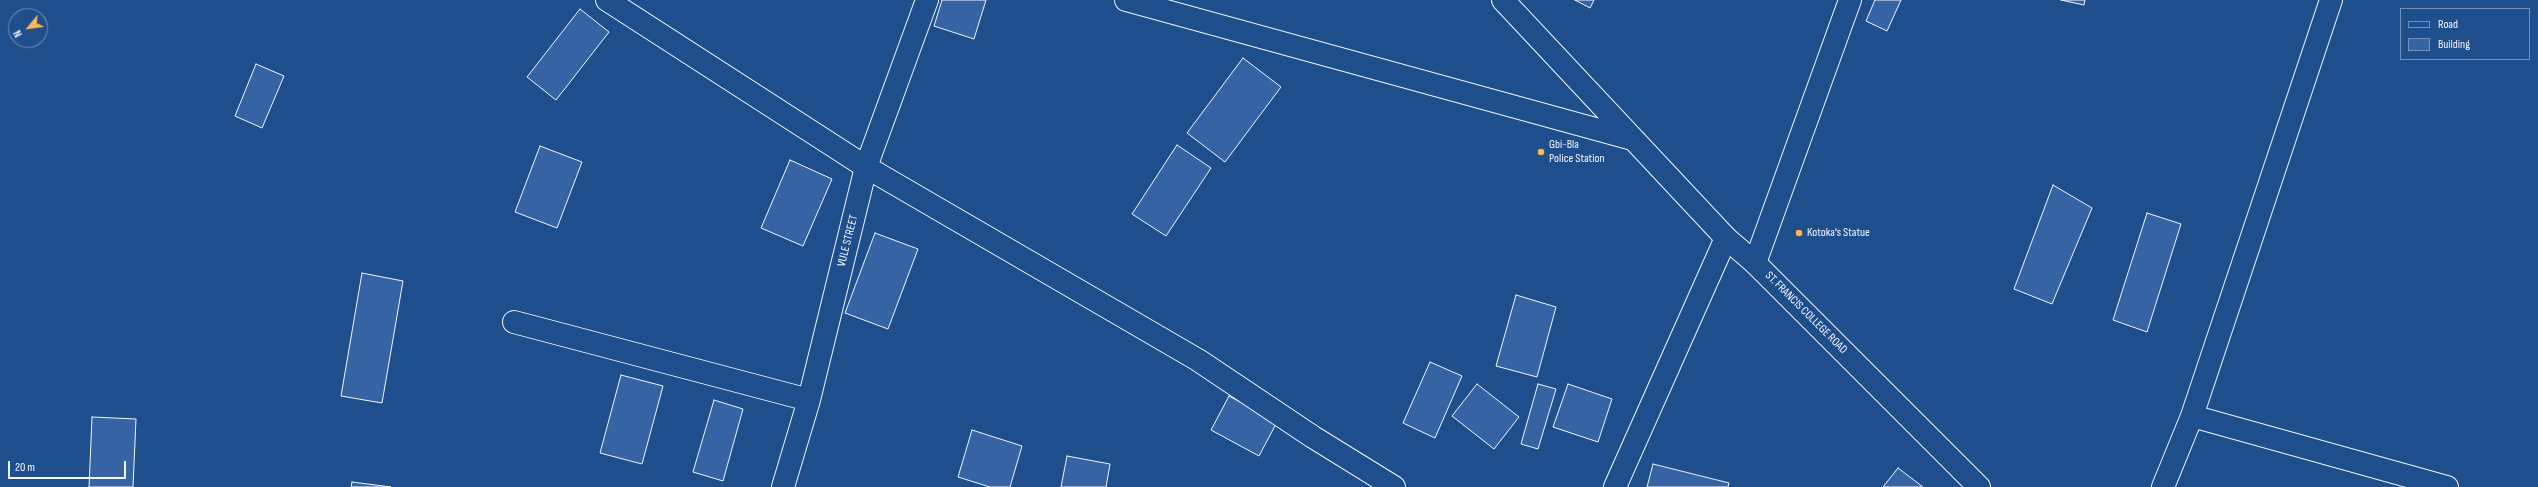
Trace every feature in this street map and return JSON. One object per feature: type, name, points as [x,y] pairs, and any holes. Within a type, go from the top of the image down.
[{"type":"street","points":[[607,0],[866,167],[1198,360],[1313,437],[1394,487]]},
{"type":"street","name":"VULE STREET","points":[[783,487],[809,400],[866,167],[927,0]]},
{"type":"street","points":[[1126,0],[1632,139]]},
{"type":"street","name":"ST. FRANCIS COLLEGE ROAD","points":[[1503,0],[1726,238],[1755,263],[1979,487]]},
{"type":"street","points":[[1755,263],[1850,0]]},
{"type":"street","points":[[2163,487],[2192,416],[2331,0]]},
{"type":"street","points":[[1615,487],[1726,238]]},
{"type":"street","points":[[514,322],[809,400]]},
{"type":"street","points":[[2192,416],[2447,487]]},
{"type":"building","points":[[942,0],[986,0],[974,39],[934,26]]},
{"type":"building","points":[[1575,0],[1594,0],[1590,8]]},
{"type":"building","points":[[1875,0],[1901,0],[1887,31],[1866,21]]},
{"type":"building","points":[[2061,0],[2085,0],[2084,5]]},
{"type":"building","points":[[580,9],[609,32],[556,100],[527,77]]},
{"type":"building","points":[[1243,58],[1281,87],[1225,162],[1187,133]]},
{"type":"building","points":[[256,64],[284,76],[262,128],[235,116]]},
{"type":"building","points":[[1177,145],[1211,168],[1166,236],[1132,214]]},
{"type":"building","points":[[540,146],[582,162],[557,228],[515,212]]},
{"type":"building","points":[[790,160],[832,179],[803,246],[761,228]]},
{"type":"building","points":[[2053,185],[2092,208],[2052,304],[2014,289]]},
{"type":"building","points":[[2147,213],[2181,224],[2147,332],[2113,320]]},
{"type":"building","points":[[875,233],[918,249],[888,329],[845,313]]},
{"type":"building","points":[[362,273],[403,281],[382,403],[341,396]]},
{"type":"building","points":[[1516,295],[1556,307],[1537,377],[1496,366]]},
{"type":"building","points":[[1430,362],[1462,376],[1435,438],[1403,423]]},
{"type":"building","points":[[621,375],[663,386],[642,464],[600,453]]},
{"type":"building","points":[[1477,384],[1519,417],[1494,449],[1452,416]]},
{"type":"building","points":[[1538,384],[1556,389],[1538,449],[1521,444]]},
{"type":"building","points":[[1568,384],[1612,399],[1598,442],[1553,427]]},
{"type":"building","points":[[1229,396],[1277,422],[1259,456],[1211,430]]},
{"type":"building","points":[[714,400],[743,409],[723,481],[693,472]]},
{"type":"building","points":[[92,417],[136,419],[133,487],[89,487]]},
{"type":"building","points":[[972,430],[1022,446],[1010,487],[990,487],[958,477]]},
{"type":"building","points":[[1067,456],[1110,464],[1106,487],[1061,487]]},
{"type":"building","points":[[1653,464],[1729,483],[1728,487],[1647,487]]},
{"type":"building","points":[[1898,468],[1923,487],[1883,487]]},
{"type":"building","points":[[352,482],[391,487],[351,487]]},
{"type":"place","name":"Gbi-Bla Police Station","points":[[1541,152]]},
{"type":"place","name":"Kotoka's Statue","points":[[1799,233]]}]
